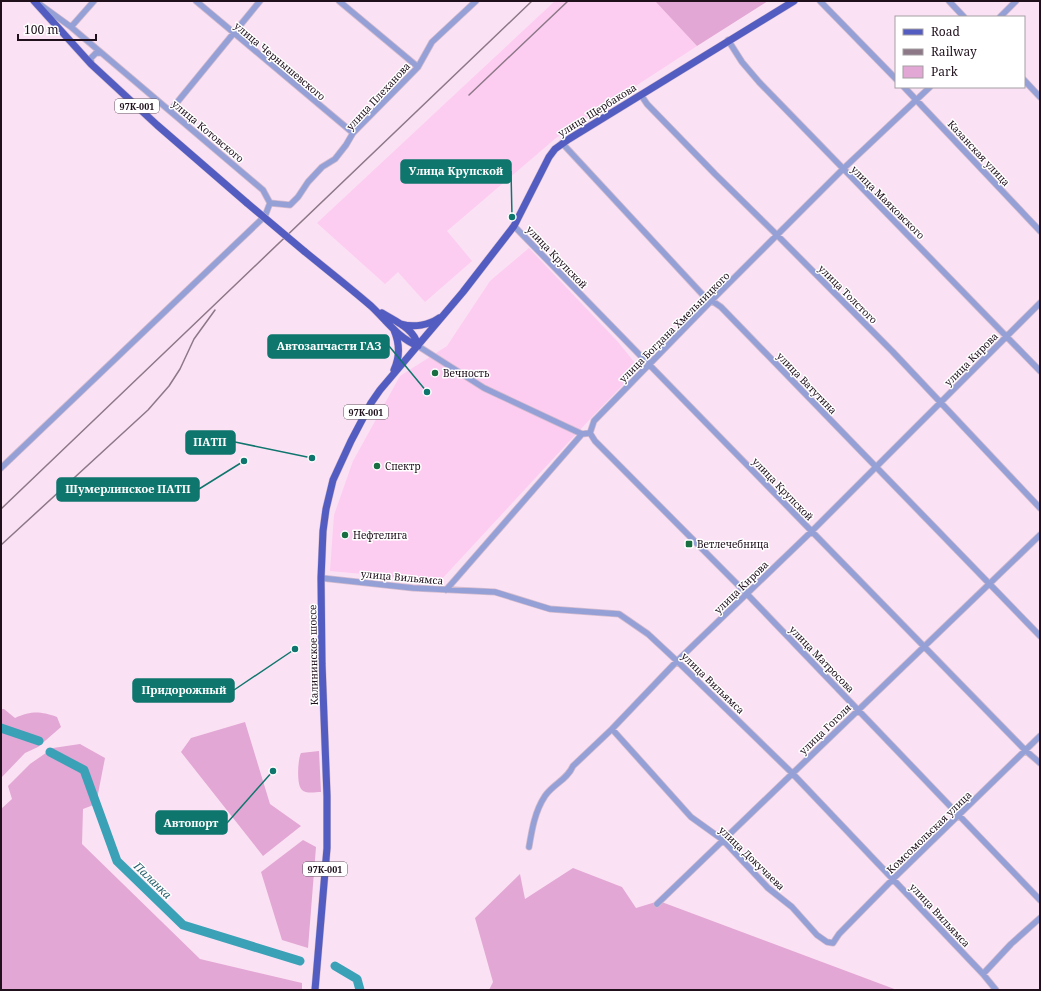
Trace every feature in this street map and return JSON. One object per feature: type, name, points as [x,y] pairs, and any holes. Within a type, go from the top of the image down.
[{"type":"main road","name":"97К-001","points":[[35,1],[91,64],[157,125],[371,307],[396,326],[413,334],[417,339],[418,346]]},
{"type":"main road","name":"улица Щербакова","points":[[418,346],[514,226],[549,157],[562,144],[728,40],[794,1]]},
{"type":"main road","points":[[396,326],[422,326],[436,321],[444,315]]},
{"type":"main road","name":"97К-001","points":[[391,376],[399,353],[396,326]]},
{"type":"main road","name":"Калининское шоссе","points":[[315,990],[327,848],[321,578],[323,531],[326,509],[333,480],[371,403],[391,376],[418,346]]},
{"type":"street","name":"улица Котовского","points":[[35,1],[71,28],[264,190],[270,203]]},
{"type":"street","points":[[71,28],[94,1]]},
{"type":"street","name":"улица Чернышевского","points":[[196,1],[353,133]]},
{"type":"street","points":[[170,111],[260,1]]},
{"type":"street","points":[[339,1],[418,67]]},
{"type":"street","name":"улица Плеханова","points":[[270,203],[290,205],[322,167],[335,159],[353,133],[418,67],[432,42],[476,1]]},
{"type":"street","points":[[820,1],[895,78]]},
{"type":"street","points":[[949,1],[963,16]]},
{"type":"street","points":[[1001,16],[1016,1]]},
{"type":"street","name":"улица Маяковского","points":[[728,40],[742,62],[759,82],[1040,371]]},
{"type":"street","points":[[91,64],[91,58],[96,53],[101,53]]},
{"type":"street","points":[[1025,81],[1040,97]]},
{"type":"street","name":"Казанская улица","points":[[905,88],[1040,231]]},
{"type":"street","name":"улица Богдана Хмельницкого","points":[[590,433],[594,422],[649,364],[843,169],[929,88]]},
{"type":"street","name":"улица Толстого","points":[[641,95],[647,104],[715,174],[893,352],[1040,508]]},
{"type":"street","name":"улица Ватутина","points":[[562,144],[702,294],[721,307],[1040,636]]},
{"type":"street","points":[[1,468],[265,216],[270,203]]},
{"type":"street","name":"улица Крупской","points":[[514,226],[1025,750],[1040,763]]},
{"type":"street","name":"улица Кирова","points":[[529,846],[535,816],[546,795],[570,774],[573,766],[612,729],[677,661],[812,531],[939,402],[1040,303]]},
{"type":"street","points":[[418,346],[484,388],[582,434],[590,433]]},
{"type":"street","name":"улица Матросова","points":[[590,433],[594,441],[747,594],[1040,900]]},
{"type":"street","points":[[446,590],[582,434]]},
{"type":"street","name":"улица Гоголя","points":[[657,904],[1040,535]]},
{"type":"street","name":"улица Вильямса","points":[[321,578],[413,588],[495,592],[550,609],[619,614],[648,634],[792,773],[983,974],[996,990]]},
{"type":"street","name":"улица Докучаева","points":[[612,729],[691,817],[723,840],[768,888],[792,907],[817,936],[827,942],[833,943]]},
{"type":"street","name":"Комсомольская улица","points":[[833,943],[839,934],[893,879],[1040,736]]},
{"type":"street","points":[[983,974],[1040,918]]},
{"type":"shaded area","points":[[555,1],[655,1],[697,46],[556,138],[447,231],[472,261],[425,302],[398,272],[385,284],[317,223]]},
{"type":"shaded area","points":[[529,248],[618,342],[639,368],[440,581],[330,571],[334,515],[353,461],[400,376],[447,346],[490,281]]},
{"type":"green space","points":[[655,1],[768,1],[697,46]]},
{"type":"green space","points":[[1,709],[4,709],[15,718],[26,714],[36,713],[51,715],[57,717],[61,727],[38,747],[25,753],[1,778]]},
{"type":"green space","points":[[245,722],[270,804],[301,826],[263,856],[181,752],[191,738]]},
{"type":"green space","points":[[80,744],[105,758],[96,804],[83,809],[82,844],[200,959],[302,983],[302,990],[1,990],[1,809],[12,799],[8,786],[30,764],[53,748]]},
{"type":"green space","points":[[319,751],[321,792],[306,792],[302,790],[299,783],[298,766],[300,756],[301,753]]},
{"type":"green space","points":[[303,840],[316,847],[308,948],[282,940],[261,872]]},
{"type":"green space","points":[[573,868],[622,887],[636,908],[659,901],[897,990],[489,990],[493,982],[475,918],[520,874],[525,899]]},
{"type":"waterway","name":"Паланка","points":[[1,728],[39,741]]},
{"type":"waterway","name":"Паланка","points":[[50,752],[84,770],[117,861],[183,925],[300,961]]},
{"type":"waterway","name":"Паланка","points":[[335,966],[357,979],[360,990]]},
{"type":"railway","points":[[1,509],[532,1]]},
{"type":"railway","points":[[469,95],[568,1]]},
{"type":"railway","points":[[1,545],[148,410],[169,386],[180,369],[194,339],[215,310]]},
{"type":"place","name":"Улица Крупской","points":[[512,217]]},
{"type":"place","name":"Вечность","points":[[435,373]]},
{"type":"place","name":"Автозапчасти ГАЗ","points":[[427,392]]},
{"type":"place","name":"ПАТП","points":[[312,458]]},
{"type":"place","name":"Шумерлинское ПАТП","points":[[244,461]]},
{"type":"place","name":"Спектр","points":[[377,466]]},
{"type":"place","name":"Нефтелига","points":[[345,535]]},
{"type":"place","name":"Ветлечебница","points":[[689,544]]},
{"type":"place","name":"Придорожный","points":[[295,649]]},
{"type":"place","name":"Автопорт","points":[[273,771]]}]
